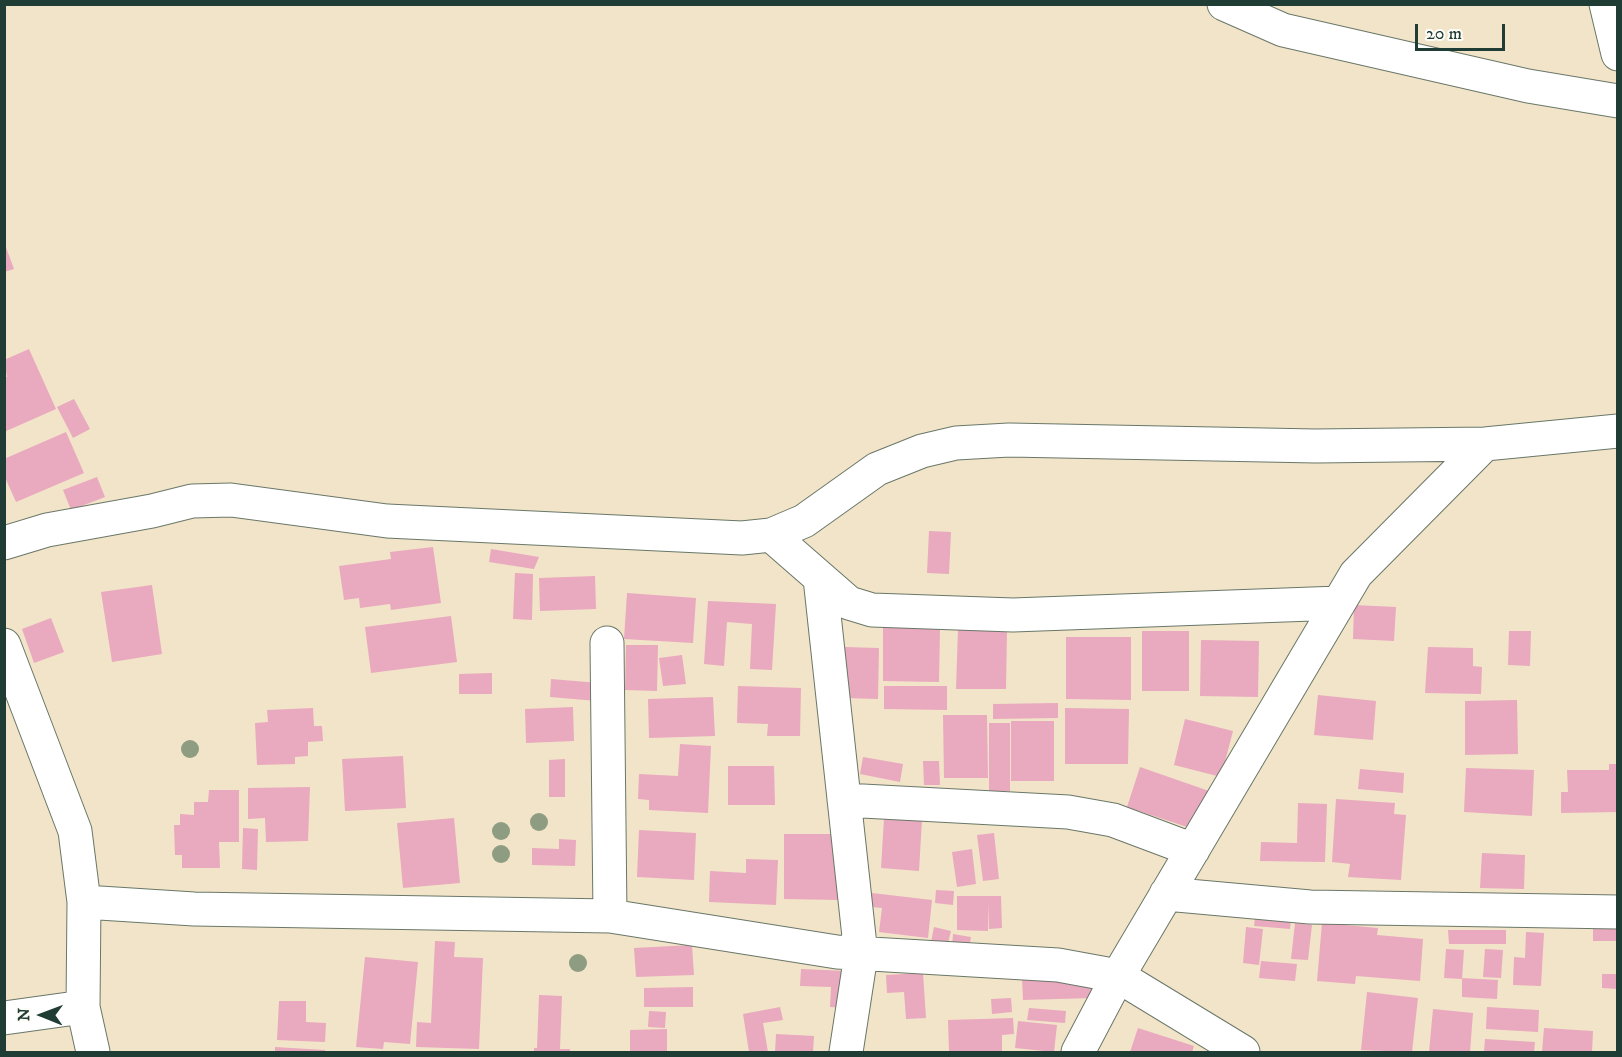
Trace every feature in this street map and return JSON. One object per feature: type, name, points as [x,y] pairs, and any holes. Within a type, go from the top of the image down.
[{"type":"street","points":[[1224,4],[1283,30],[1528,86],[1617,101]]},
{"type":"street","points":[[1606,4],[1617,54]]},
{"type":"street","points":[[4,543],[47,530],[152,511],[192,501],[231,500],[387,521],[742,538],[771,535],[804,521],[877,469],[922,451],[956,443],[1009,440],[1316,446],[1485,444],[1617,432]]},
{"type":"street","points":[[1078,1053],[1118,976],[1356,574],[1485,444]]},
{"type":"street","points":[[771,535],[849,603],[872,610],[1013,615],[1339,603]]},
{"type":"street","points":[[820,578],[861,955],[846,1053]]},
{"type":"street","points":[[607,643],[610,916]]},
{"type":"street","points":[[4,645],[75,831],[84,902],[83,1007],[93,1053]]},
{"type":"street","points":[[844,800],[1068,812],[1113,820],[1193,850]]},
{"type":"street","points":[[1166,894],[1310,907],[1617,912]]},
{"type":"street","points":[[84,902],[194,909],[610,916],[861,955],[1058,965],[1118,976],[1243,1053]]},
{"type":"street","points":[[4,1018],[83,1007]]},
{"type":"building","points":[[4,242],[14,269],[4,272]]},
{"type":"building","points":[[29,349],[56,409],[4,432],[4,377],[7,377],[4,360]]},
{"type":"building","points":[[74,399],[90,429],[73,438],[57,407]]},
{"type":"building","points":[[66,432],[84,473],[16,502],[4,475],[4,459]]},
{"type":"building","points":[[97,477],[105,497],[71,510],[63,490]]},
{"type":"building","points":[[929,531],[951,532],[949,574],[927,573]]},
{"type":"building","points":[[433,547],[441,603],[391,610],[390,604],[360,608],[359,598],[344,600],[339,566],[391,559],[390,552]]},
{"type":"building","points":[[491,549],[539,557],[534,569],[489,562]]},
{"type":"building","points":[[515,573],[533,574],[532,620],[513,619]]},
{"type":"building","points":[[595,576],[596,609],[540,611],[539,578]]},
{"type":"building","points":[[152,585],[162,654],[112,662],[101,592]]},
{"type":"building","points":[[627,593],[696,598],[693,643],[624,639]]},
{"type":"building","points":[[708,601],[776,604],[772,670],[750,669],[752,624],[727,622],[724,666],[704,664]]},
{"type":"building","points":[[1354,605],[1396,607],[1394,641],[1353,639]]},
{"type":"building","points":[[451,616],[457,662],[371,673],[365,627]]},
{"type":"building","points":[[51,618],[64,652],[34,663],[22,629]]},
{"type":"building","points":[[883,627],[940,628],[939,682],[883,681]]},
{"type":"building","points":[[958,629],[1007,630],[1006,689],[956,689]]},
{"type":"building","points":[[1142,631],[1189,631],[1189,691],[1142,691]]},
{"type":"building","points":[[1509,631],[1531,631],[1530,666],[1508,665]]},
{"type":"building","points":[[1066,637],[1131,637],[1131,700],[1066,699]]},
{"type":"building","points":[[1201,640],[1259,641],[1258,697],[1200,696]]},
{"type":"building","points":[[626,645],[658,645],[657,691],[625,690]]},
{"type":"building","points":[[845,647],[879,648],[878,699],[844,698]]},
{"type":"building","points":[[1428,647],[1473,648],[1473,666],[1482,667],[1481,694],[1425,693]]},
{"type":"building","points":[[682,655],[686,684],[663,686],[659,658]]},
{"type":"building","points":[[492,673],[492,694],[459,694],[459,674]]},
{"type":"building","points":[[551,679],[599,683],[597,701],[550,697]]},
{"type":"building","points":[[738,686],[801,688],[800,736],[767,736],[768,724],[737,723]]},
{"type":"building","points":[[884,686],[947,686],[947,710],[884,709]]},
{"type":"building","points":[[1318,695],[1376,701],[1373,740],[1314,735]]},
{"type":"building","points":[[713,697],[715,736],[649,738],[648,699]]},
{"type":"building","points":[[1517,700],[1518,754],[1465,755],[1465,701]]},
{"type":"building","points":[[1058,703],[1058,718],[993,719],[993,704]]},
{"type":"building","points":[[573,707],[574,741],[526,743],[525,709]]},
{"type":"building","points":[[313,708],[314,726],[322,726],[323,741],[308,742],[308,756],[295,757],[295,764],[257,765],[255,723],[268,722],[267,710]]},
{"type":"building","points":[[1065,708],[1129,709],[1128,764],[1065,764]]},
{"type":"building","points":[[943,715],[987,715],[988,778],[944,778]]},
{"type":"building","points":[[1185,719],[1233,731],[1221,777],[1174,765]]},
{"type":"building","points":[[1011,721],[1054,721],[1054,781],[1011,781]]},
{"type":"building","points":[[989,723],[1010,723],[1010,791],[989,791]]},
{"type":"building","points":[[680,744],[711,746],[708,813],[649,810],[649,800],[638,799],[639,774],[678,776]]},
{"type":"building","points":[[403,756],[406,808],[345,811],[342,759]]},
{"type":"building","points":[[863,757],[903,764],[900,782],[860,774]]},
{"type":"building","points":[[565,759],[565,797],[549,797],[549,760]]},
{"type":"building","points":[[923,761],[939,761],[940,785],[924,785]]},
{"type":"building","points":[[1609,764],[1618,764],[1618,812],[1561,813],[1561,792],[1568,792],[1567,770],[1609,770]]},
{"type":"building","points":[[728,766],[774,766],[775,805],[728,805]]},
{"type":"building","points":[[1140,767],[1209,791],[1196,830],[1127,807]]},
{"type":"building","points":[[1466,768],[1534,770],[1532,816],[1464,812]]},
{"type":"building","points":[[1360,769],[1404,773],[1403,793],[1358,789]]},
{"type":"building","points":[[310,787],[308,841],[266,842],[265,818],[248,819],[248,788]]},
{"type":"building","points":[[209,790],[239,790],[239,842],[219,842],[220,868],[182,868],[182,855],[175,855],[174,825],[180,825],[180,814],[194,815],[194,802],[208,802]]},
{"type":"building","points":[[1336,799],[1395,803],[1394,814],[1406,815],[1401,880],[1348,877],[1350,864],[1332,862]]},
{"type":"building","points":[[1298,803],[1327,804],[1325,862],[1260,861],[1261,842],[1297,843]]},
{"type":"building","points":[[454,818],[460,883],[403,888],[397,823]]},
{"type":"building","points":[[884,818],[922,820],[919,871],[881,868]]},
{"type":"building","points":[[243,828],[258,829],[257,870],[242,869]]},
{"type":"building","points":[[639,830],[696,833],[694,880],[637,877]]},
{"type":"building","points":[[994,833],[999,879],[983,881],[977,835]]},
{"type":"building","points":[[784,834],[839,834],[839,900],[784,899]]},
{"type":"building","points":[[559,839],[576,840],[575,866],[532,865],[532,848],[559,849]]},
{"type":"building","points":[[972,849],[976,884],[957,887],[952,852]]},
{"type":"building","points":[[1482,853],[1525,855],[1524,889],[1480,888]]},
{"type":"building","points":[[746,859],[778,860],[776,905],[709,902],[710,871],[746,873]]},
{"type":"building","points":[[936,890],[954,891],[953,905],[935,903]]},
{"type":"building","points":[[872,893],[932,900],[928,938],[879,932],[882,908],[871,907]]},
{"type":"building","points":[[957,896],[1001,896],[1002,928],[989,929],[988,903],[988,931],[957,930]]},
{"type":"building","points":[[1256,909],[1292,912],[1290,929],[1254,926]]},
{"type":"building","points":[[1295,923],[1312,925],[1308,960],[1291,959]]},
{"type":"building","points":[[1322,923],[1378,928],[1377,935],[1423,939],[1420,981],[1356,976],[1355,984],[1317,981]]},
{"type":"building","points":[[1618,924],[1618,941],[1593,941],[1593,925]]},
{"type":"building","points":[[934,927],[951,931],[946,951],[930,947]]},
{"type":"building","points":[[1246,927],[1263,929],[1259,965],[1243,963]]},
{"type":"building","points":[[1448,930],[1506,930],[1506,944],[1449,944]]},
{"type":"building","points":[[1526,932],[1544,933],[1541,986],[1513,985],[1514,957],[1525,958]]},
{"type":"building","points":[[953,934],[971,937],[969,949],[952,946]]},
{"type":"building","points":[[435,941],[455,942],[454,957],[483,958],[479,1049],[416,1047],[417,1022],[431,1023]]},
{"type":"building","points":[[692,945],[694,975],[636,977],[634,948]]},
{"type":"building","points":[[1446,949],[1464,950],[1462,979],[1444,978]]},
{"type":"building","points":[[1485,949],[1503,950],[1501,978],[1483,977]]},
{"type":"building","points":[[365,957],[418,962],[410,1044],[384,1042],[383,1049],[356,1047]]},
{"type":"building","points":[[1261,961],[1297,964],[1295,981],[1259,978]]},
{"type":"building","points":[[801,969],[847,971],[846,1008],[830,1007],[831,987],[800,986]]},
{"type":"building","points":[[923,973],[926,1018],[906,1019],[904,992],[887,993],[886,975]]},
{"type":"building","points":[[1602,974],[1618,974],[1618,989],[1602,988]]},
{"type":"building","points":[[1093,976],[1093,998],[1023,1000],[1022,978]]},
{"type":"building","points":[[1462,978],[1498,980],[1497,999],[1462,997]]},
{"type":"building","points":[[693,987],[693,1007],[644,1007],[644,988]]},
{"type":"building","points":[[1367,992],[1418,998],[1412,1052],[1361,1050]]},
{"type":"building","points":[[539,995],[562,996],[560,1049],[570,1049],[570,1052],[534,1052],[534,1048],[537,1048]]},
{"type":"building","points":[[1011,998],[1012,1012],[992,1014],[991,999]]},
{"type":"building","points":[[279,1001],[306,1001],[306,1022],[326,1023],[325,1042],[277,1040]]},
{"type":"building","points":[[780,1007],[783,1020],[763,1023],[768,1052],[749,1052],[743,1014]]},
{"type":"building","points":[[1487,1007],[1539,1010],[1538,1032],[1486,1029]]},
{"type":"building","points":[[1029,1008],[1066,1011],[1065,1023],[1027,1020]]},
{"type":"building","points":[[1433,1009],[1473,1013],[1470,1052],[1429,1052]]},
{"type":"building","points":[[649,1011],[666,1012],[665,1028],[648,1027]]},
{"type":"building","points":[[1013,1018],[1014,1034],[1002,1035],[1002,1052],[949,1052],[948,1020]]},
{"type":"building","points":[[1018,1021],[1057,1025],[1054,1052],[1015,1048]]},
{"type":"building","points":[[1138,1028],[1194,1046],[1192,1052],[1130,1052]]},
{"type":"building","points":[[1544,1028],[1593,1031],[1592,1052],[1542,1052]]},
{"type":"building","points":[[667,1029],[667,1052],[630,1052],[630,1030]]},
{"type":"building","points":[[776,1034],[814,1036],[813,1052],[775,1052]]},
{"type":"building","points":[[1485,1039],[1535,1042],[1534,1052],[1484,1052]]},
{"type":"building","points":[[275,1047],[325,1050],[325,1052],[275,1052]]}]
